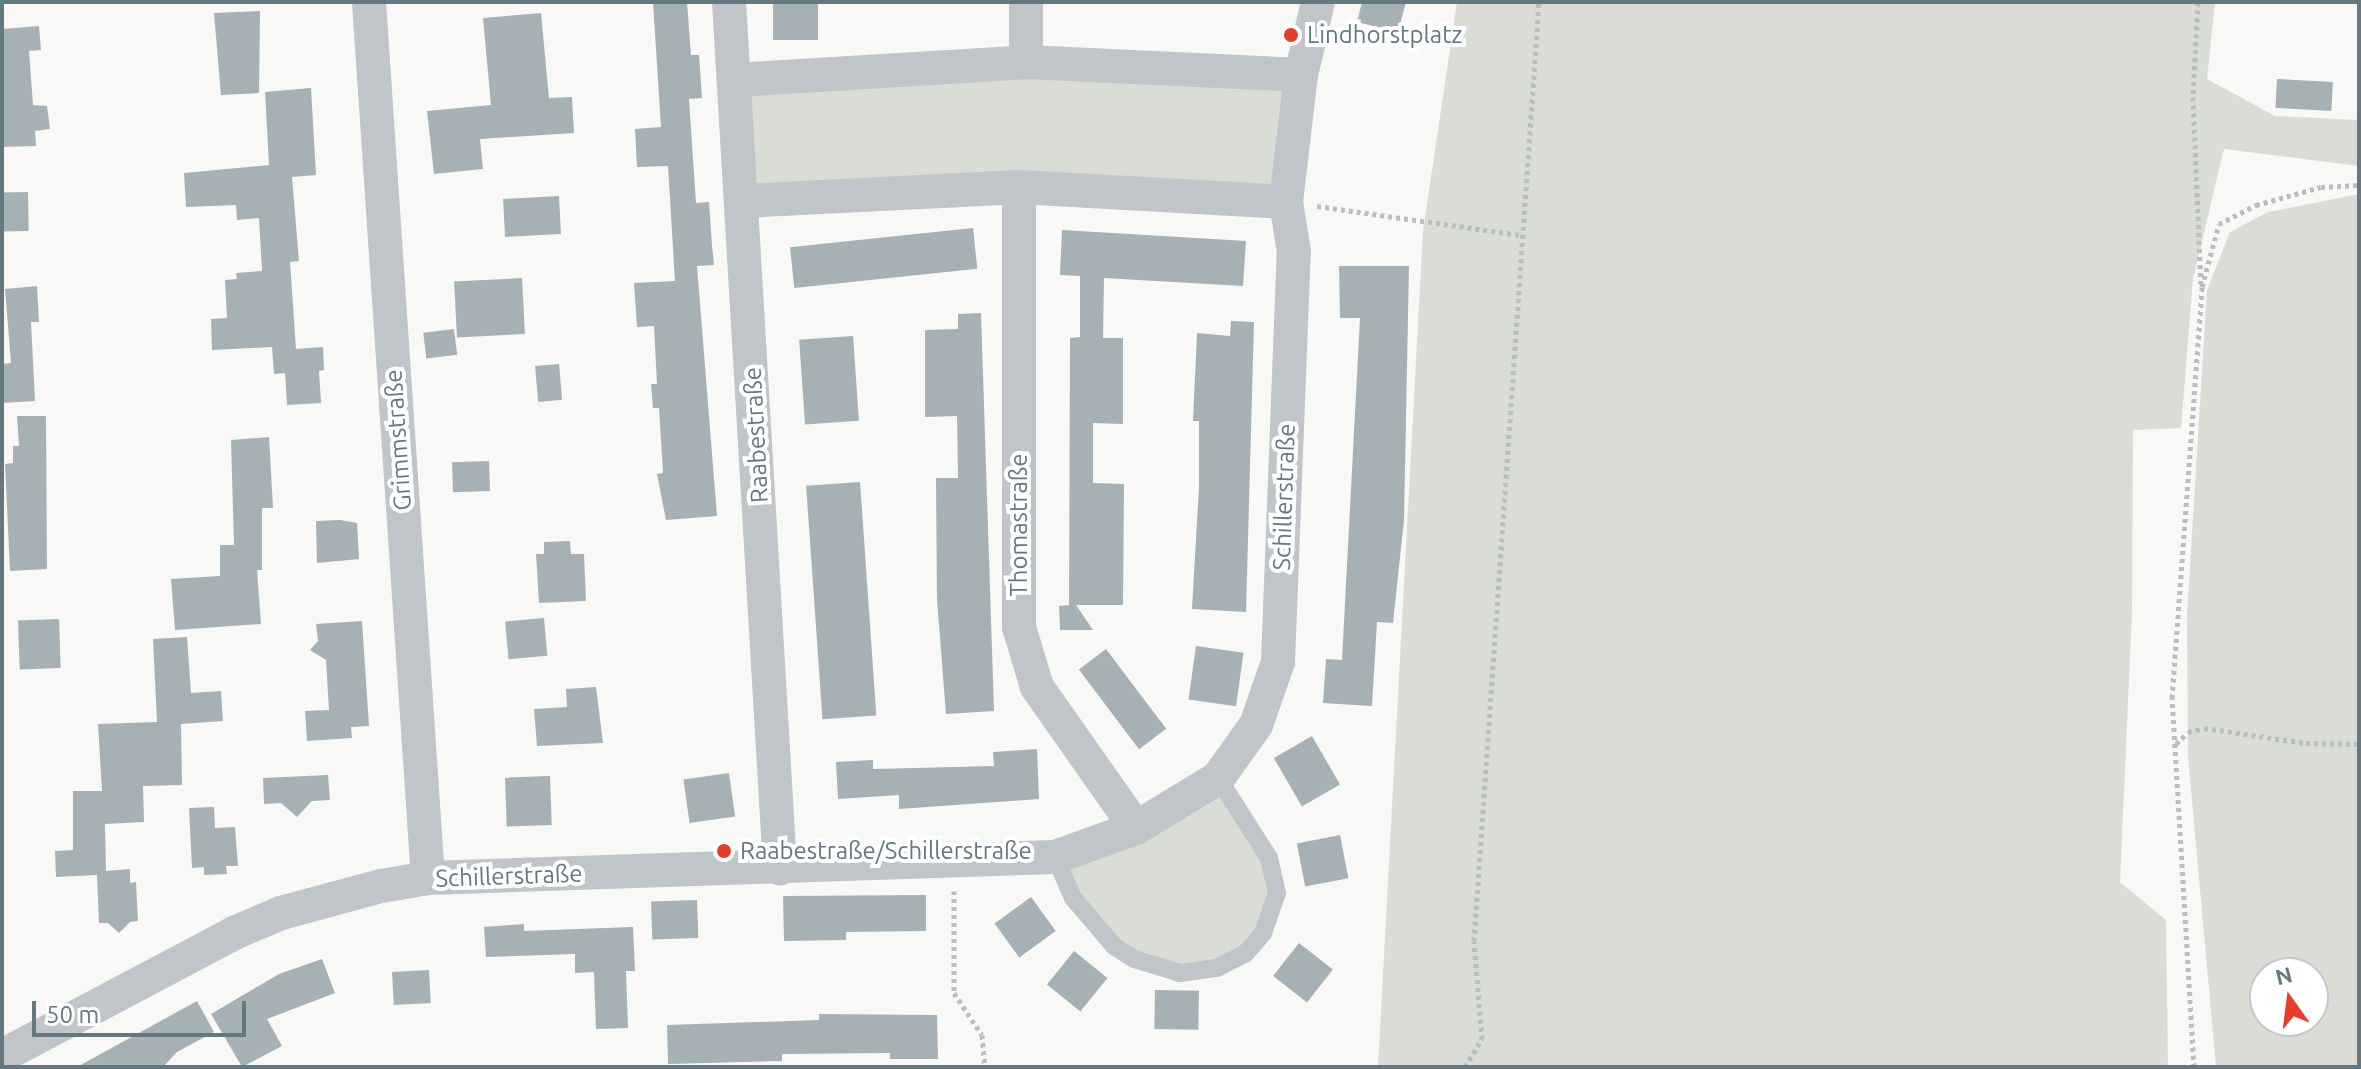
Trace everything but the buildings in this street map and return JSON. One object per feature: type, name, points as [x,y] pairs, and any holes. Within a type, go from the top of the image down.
[{"type":"street","name":"Grimmstraße","points":[[369,2],[428,878]]},
{"type":"street","name":"Raabestraße","points":[[729,2],[744,201],[780,868]]},
{"type":"street","points":[[1026,2],[1026,62]]},
{"type":"street","points":[[744,201],[1019,187],[1286,202],[1301,75],[1318,2]]},
{"type":"street","points":[[735,80],[1026,62],[1301,75]]},
{"type":"street","name":"Thomastraße","points":[[1019,187],[1019,627],[1037,687],[1136,828]]},
{"type":"street","name":"Schillerstraße","points":[[2,1056],[281,913],[428,878],[1055,857],[1136,828],[1218,778],[1256,725],[1278,662],[1294,252],[1286,202]]},
{"type":"lane","points":[[1055,857],[1073,898],[1114,946],[1134,959],[1180,973],[1217,968],[1245,954],[1263,933],[1277,893],[1269,858],[1218,778]]},
{"type":"path","points":[[1465,1067],[1482,1039],[1474,941],[1539,2]]},
{"type":"path","points":[[2194,1067],[2174,656],[2201,292],[2193,97],[2198,2]]},
{"type":"path","points":[[2201,292],[2219,224],[2256,205],[2321,187],[2359,185]]},
{"type":"path","points":[[1286,202],[1522,235]]},
{"type":"path","points":[[2176,744],[2188,732],[2204,728],[2306,743],[2359,744]]},
{"type":"path","points":[[954,862],[954,993],[982,1035],[985,1067]]},
{"type":"shaded area","points":[[1457,2],[2215,2],[2207,79],[2275,116],[2359,120],[2359,166],[2224,149],[2193,279],[2181,428],[2133,430],[2132,612],[2120,882],[2166,920],[2168,1067],[1378,1067],[1423,231]]},
{"type":"shaded area","points":[[1018,65],[1297,77],[1282,199],[748,197],[739,83]]},
{"type":"shaded area","points":[[2359,194],[2359,1067],[2216,1067],[2188,756],[2187,615],[2207,290],[2230,232],[2268,212]]},
{"type":"shaded area","points":[[1218,782],[1250,827],[1274,892],[1244,951],[1181,970],[1139,957],[1099,930],[1059,860]]},
{"type":"place","name":"Lindhorstplatz","points":[[1291,35]]},
{"type":"place","name":"Raabestraße/Schillerstraße","points":[[724,851]]}]
